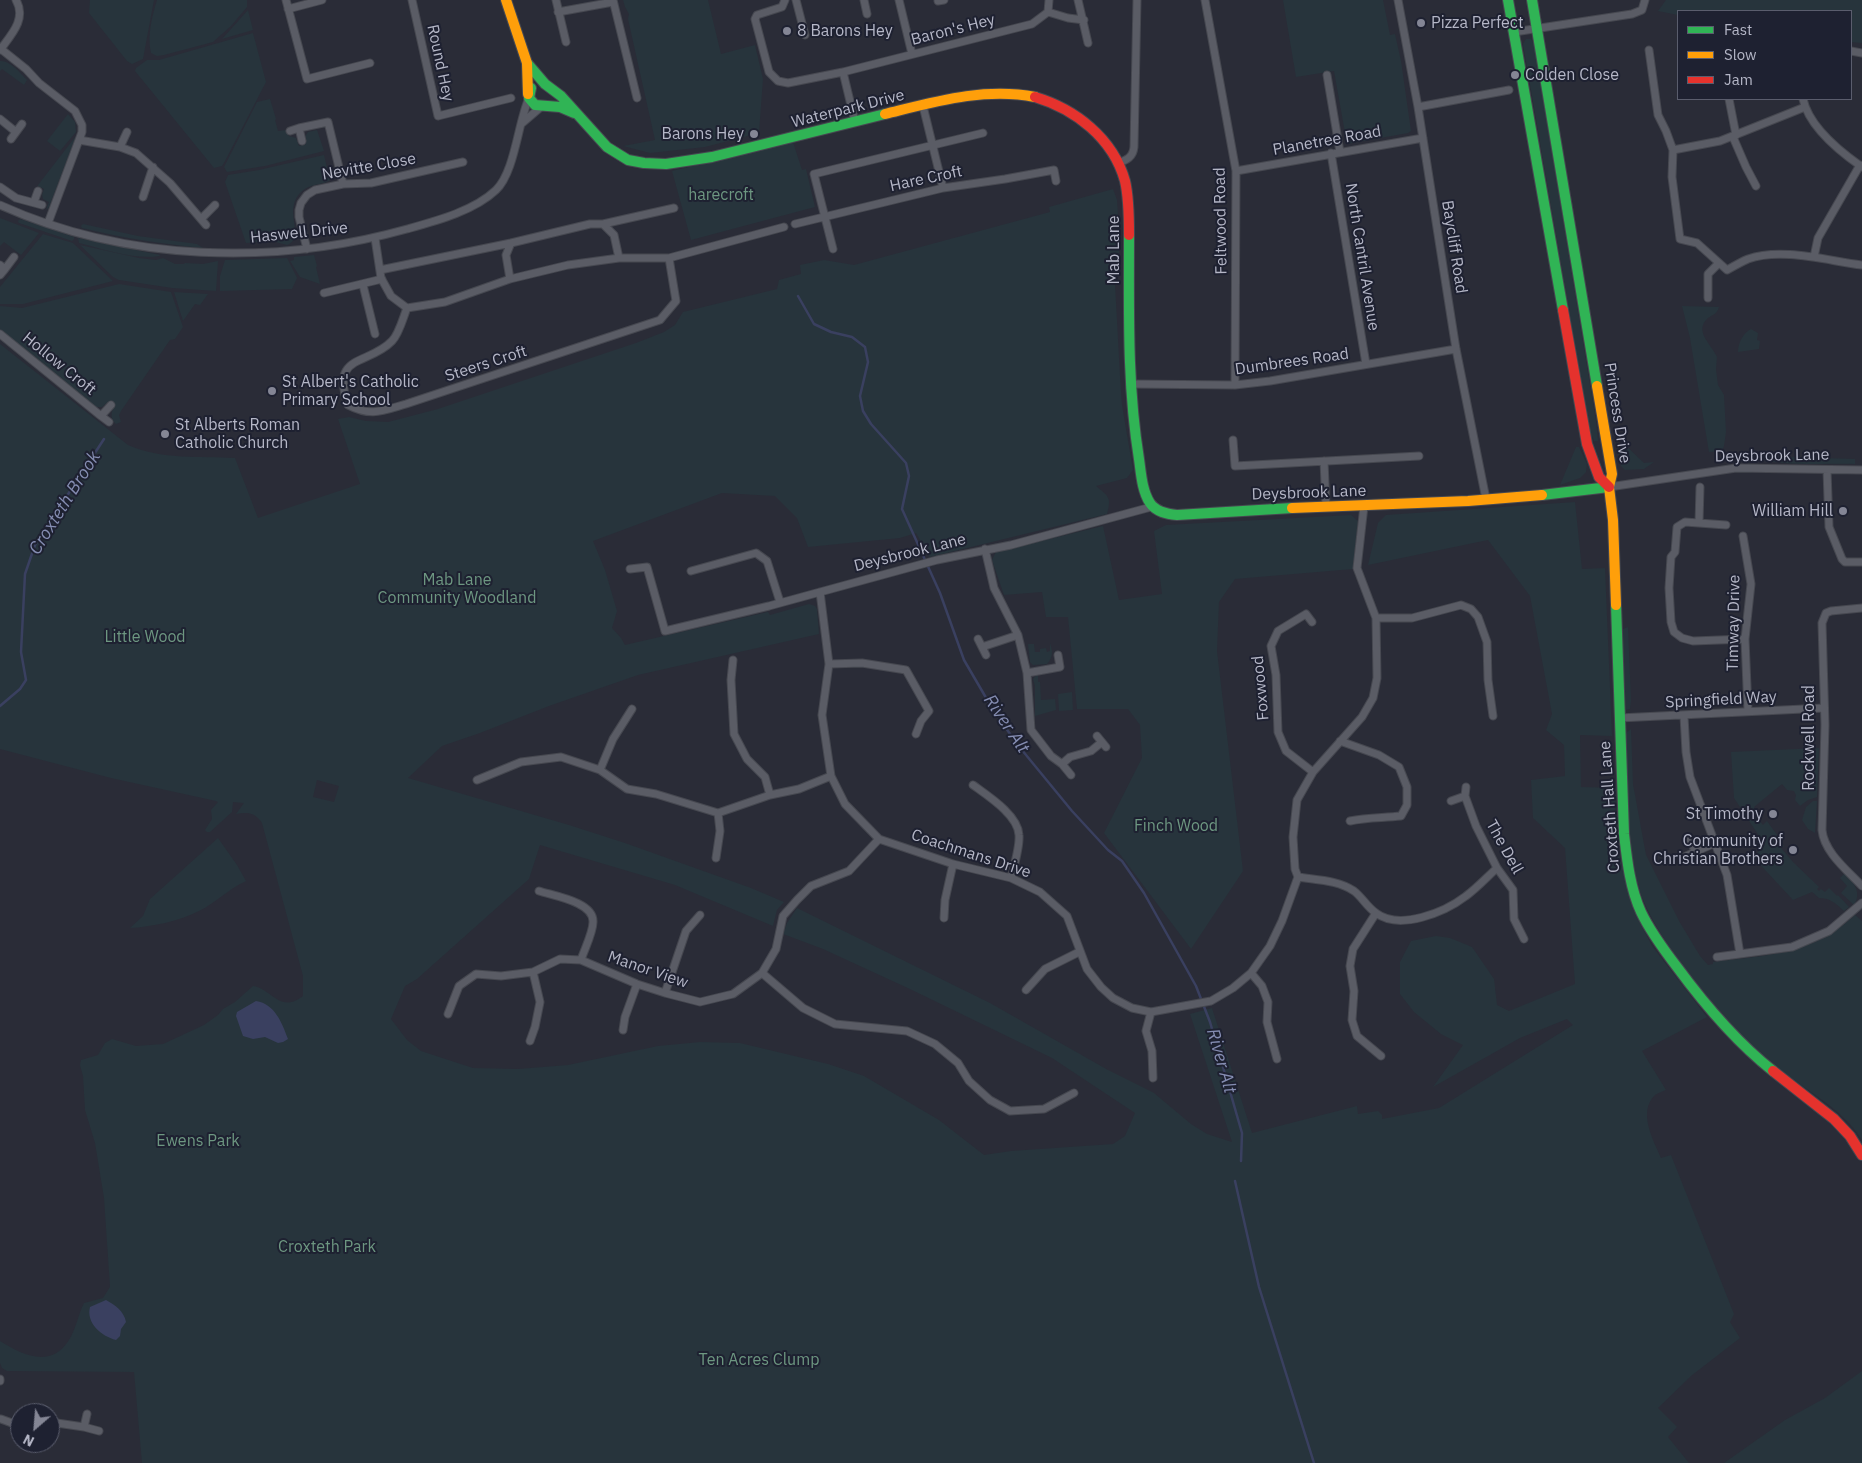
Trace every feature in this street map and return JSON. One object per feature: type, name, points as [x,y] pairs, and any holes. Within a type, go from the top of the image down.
[{"type":"street","points":[[16,0],[20,9],[19,21],[0,49],[75,112],[82,125],[82,132],[48,223]]},
{"type":"street","points":[[286,0],[307,79],[370,63]]},
{"type":"street","points":[[288,9],[322,0]]},
{"type":"street","name":"Round Hey","points":[[412,0],[438,116],[512,98]]},
{"type":"street","name":"Waterpark Drive","points":[[506,0],[527,63],[529,96],[536,105],[560,107],[577,115]]},
{"type":"street","points":[[556,0],[566,42]]},
{"type":"street","points":[[785,1],[795,0],[805,35]]},
{"type":"street","points":[[864,0],[867,14]]},
{"type":"street","points":[[899,0],[912,54]]},
{"type":"street","points":[[1049,0],[1048,12],[1068,18],[1084,20]]},
{"type":"street","points":[[1078,0],[1088,43]]},
{"type":"street","points":[[1118,163],[1128,159],[1134,147],[1137,0]]},
{"type":"street","name":"Feltwood Road","points":[[1205,0],[1236,171],[1235,385]]},
{"type":"street","name":"Baycliff Road","points":[[1398,0],[1418,107],[1456,349],[1486,499]]},
{"type":"street","name":"Princess Drive","points":[[1508,0],[1588,444],[1599,477],[1609,487]]},
{"type":"street","name":"Princess Drive","points":[[1532,0],[1608,442],[1612,474],[1609,487]]},
{"type":"street","points":[[1514,32],[1632,14],[1642,10],[1645,0]]},
{"type":"street","points":[[558,12],[613,1],[637,98]]},
{"type":"street","name":"Baron's Hey","points":[[785,1],[782,7],[761,12],[755,19],[770,72],[778,81],[788,83],[843,72],[1032,24],[1048,12]]},
{"type":"street","points":[[1649,50],[1658,115],[1666,130],[1672,150],[1672,177],[1680,239],[1697,243],[1727,270],[1749,259],[1773,254],[1814,257],[1862,265]]},
{"type":"street","name":"Waterpark Drive","points":[[527,63],[547,86],[561,96],[599,139],[616,154],[636,162],[666,164],[712,157],[947,99],[986,93],[1019,94],[1044,99],[1067,109],[1088,124],[1103,141],[1118,163]]},
{"type":"street","points":[[843,72],[855,122]]},
{"type":"street","points":[[1327,75],[1340,152]]},
{"type":"street","points":[[521,124],[551,98],[547,86],[534,85],[529,90],[529,96]]},
{"type":"street","points":[[1418,107],[1509,90]]},
{"type":"street","name":"Haswell Drive","points":[[0,205],[48,223],[116,242],[178,250],[246,253],[307,249],[375,238],[444,219],[464,210],[494,192],[504,178],[529,96]]},
{"type":"street","points":[[1729,100],[1735,136],[1756,186]]},
{"type":"street","points":[[1803,100],[1812,120],[1832,142],[1861,166],[1818,238],[1814,257]]},
{"type":"street","points":[[922,106],[934,146],[943,188]]},
{"type":"street","points":[[1672,150],[1720,141],[1805,107]]},
{"type":"street","points":[[0,119],[16,132]]},
{"type":"street","points":[[290,131],[328,122],[343,184]]},
{"type":"street","points":[[10,139],[22,124]]},
{"type":"street","points":[[299,128],[302,142]]},
{"type":"street","points":[[120,147],[127,132]]},
{"type":"street","name":"Hare Croft","points":[[824,217],[814,174],[983,134]]},
{"type":"street","name":"Planetree Road","points":[[1236,171],[1423,138]]},
{"type":"street","points":[[79,140],[120,147],[136,153],[153,167],[204,221],[215,205]]},
{"type":"street","name":"North Cantril Avenue","points":[[1331,153],[1366,364]]},
{"type":"street","name":"Nevitte Close","points":[[307,249],[299,217],[301,203],[306,195],[315,190],[343,184],[371,184],[463,162]]},
{"type":"street","name":"Mab Lane","points":[[1118,163],[1126,187],[1129,218],[1130,384],[1143,482],[1151,507]]},
{"type":"street","points":[[143,197],[153,167]]},
{"type":"street","name":"Hare Croft","points":[[795,224],[943,188],[1004,180],[1054,170],[1056,181]]},
{"type":"street","points":[[0,187],[16,198],[42,204]]},
{"type":"street","points":[[34,202],[38,190]]},
{"type":"street","points":[[380,270],[512,243],[590,224],[603,224],[674,208]]},
{"type":"street","points":[[824,217],[833,249]]},
{"type":"street","points":[[603,224],[614,235],[619,258]]},
{"type":"street","points":[[375,238],[382,279],[391,296],[407,308],[445,302],[510,279],[568,265],[619,258],[669,258],[784,227]]},
{"type":"street","points":[[510,279],[506,255],[512,243]]},
{"type":"street","points":[[2,270],[14,257]]},
{"type":"street","name":"Steers Croft","points":[[407,308],[393,340],[376,352],[353,362],[344,374],[342,388],[348,405],[360,411],[373,414],[660,320],[676,301],[669,258]]},
{"type":"street","points":[[1708,298],[1708,274],[1719,263]]},
{"type":"street","points":[[324,293],[382,279]]},
{"type":"street","points":[[362,285],[375,334]]},
{"type":"street","name":"Hollow Croft","points":[[0,334],[109,422]]},
{"type":"street","name":"Dumbrees Road","points":[[1130,384],[1235,385],[1270,381],[1456,349]]},
{"type":"street","name":"Hollow Croft","points":[[102,416],[111,404]]},
{"type":"street","points":[[1233,440],[1234,466],[1419,456]]},
{"type":"street","points":[[1588,444],[1590,448],[1598,450],[1608,442]]},
{"type":"street","points":[[1324,461],[1326,506]]},
{"type":"street","name":"Deysbrook Lane","points":[[630,568],[647,566],[665,630],[769,606],[937,560],[1011,545],[1151,507],[1165,514],[1177,515],[1326,506],[1364,506],[1575,492],[1737,468],[1862,470]]},
{"type":"street","points":[[1827,470],[1828,521],[1832,534],[1845,562],[1862,562]]},
{"type":"street","name":"Croxteth Hall Lane","points":[[1609,487],[1613,520],[1625,852],[1628,871],[1641,912],[1665,951],[1720,1022],[1753,1055],[1834,1119],[1850,1136],[1862,1155]]},
{"type":"street","points":[[1699,523],[1700,488]]},
{"type":"street","name":"Coachmans Drive","points":[[820,592],[829,664],[822,715],[831,776],[845,804],[879,839],[953,864],[1012,878],[1040,892],[1067,916],[1087,969],[1100,987],[1113,998],[1132,1008],[1151,1012],[1208,1001],[1233,988],[1251,973],[1270,946],[1282,921],[1298,878],[1295,869],[1293,837],[1297,800],[1313,772],[1362,717],[1372,698],[1378,678],[1376,618],[1357,568],[1364,506]]},
{"type":"street","points":[[1726,525],[1685,522],[1677,527],[1675,552],[1671,557],[1669,588],[1671,622],[1674,632],[1682,638],[1693,641],[1745,638]]},
{"type":"street","name":"Timway Drive","points":[[1743,536],[1751,584],[1745,638],[1748,711]]},
{"type":"street","points":[[985,550],[994,588],[1018,635],[1027,673],[1032,730],[1051,756],[1062,764],[1071,775]]},
{"type":"street","points":[[692,571],[756,553],[767,561],[780,602]]},
{"type":"street","points":[[1376,618],[1412,618],[1461,606],[1471,609],[1478,616],[1487,642],[1488,680],[1493,716]]},
{"type":"street","name":"Rockwell Road","points":[[1862,608],[1837,610],[1826,614],[1822,629],[1825,751],[1822,836],[1830,852],[1862,886]]},
{"type":"street","name":"Foxwood","points":[[1312,622],[1306,614],[1278,631],[1271,646],[1276,675],[1278,732],[1286,751],[1313,772]]},
{"type":"street","points":[[982,647],[1018,635]]},
{"type":"street","points":[[978,639],[986,655]]},
{"type":"street","points":[[1027,673],[1060,667],[1058,655]]},
{"type":"street","points":[[733,660],[734,734],[747,759],[765,777],[770,795]]},
{"type":"street","points":[[829,664],[862,663],[906,670],[929,711],[921,721],[916,734]]},
{"type":"street","name":"Springfield Way","points":[[1619,718],[1824,708]]},
{"type":"street","points":[[600,770],[613,739],[632,709]]},
{"type":"street","points":[[1684,716],[1686,752],[1690,777],[1728,875],[1740,954]]},
{"type":"street","points":[[1062,764],[1070,757],[1090,751],[1102,741]]},
{"type":"street","points":[[1340,741],[1379,755],[1398,767],[1407,787],[1407,805],[1401,816],[1384,818],[1364,817],[1350,821]]},
{"type":"street","points":[[477,780],[520,762],[561,757],[600,770],[627,789],[656,794],[718,813],[770,795],[799,789],[831,776]]},
{"type":"street","points":[[973,784],[992,798],[1013,819],[1019,835],[1012,878]]},
{"type":"street","name":"The Dell","points":[[1466,787],[1465,796],[1476,826],[1497,868],[1513,890],[1514,918],[1524,939]]},
{"type":"street","points":[[1451,801],[1465,796]]},
{"type":"street","points":[[716,858],[720,831],[718,813]]},
{"type":"street","name":"Manor View","points":[[448,1014],[459,986],[476,974],[501,976],[533,972],[560,959],[581,960],[637,984],[700,1002],[733,994],[762,973],[776,949],[783,916],[797,900],[811,886],[849,871],[879,839]]},
{"type":"street","points":[[1690,839],[1696,852]]},
{"type":"street","points":[[1686,856],[1715,843]]},
{"type":"street","points":[[944,918],[945,900],[953,864]]},
{"type":"street","points":[[1298,878],[1331,882],[1353,890],[1376,913],[1390,919],[1406,921],[1439,912],[1465,897],[1497,868]]},
{"type":"street","points":[[539,891],[581,904],[591,912],[593,922],[581,960]]},
{"type":"street","points":[[1717,957],[1782,950],[1812,939],[1829,932],[1862,903]]},
{"type":"street","points":[[1376,913],[1353,949],[1350,966],[1354,991],[1352,1020],[1357,1036],[1381,1056]]},
{"type":"street","points":[[665,993],[686,931],[700,915]]},
{"type":"street","points":[[1026,990],[1045,969],[1080,952]]},
{"type":"street","points":[[530,1041],[535,1028],[540,1002],[533,972]]},
{"type":"street","points":[[762,973],[803,1008],[835,1024],[907,1031],[935,1044],[958,1063],[969,1081],[990,1100],[1010,1111],[1044,1108],[1074,1093]]},
{"type":"street","points":[[1251,973],[1262,986],[1268,1002],[1267,1022],[1278,1059]]},
{"type":"street","points":[[623,1030],[625,1017],[637,984]]},
{"type":"street","points":[[1151,1012],[1146,1030],[1152,1051],[1153,1078]]},
{"type":"street","points":[[0,1409],[0,1419]]},
{"type":"street","points":[[84,1427],[87,1414]]},
{"type":"street","points":[[60,1423],[99,1431]]},
{"type":"green space","points":[[90,0],[154,0],[143,59],[132,64],[127,61],[89,13]]},
{"type":"green space","points":[[157,0],[247,0],[247,7],[231,26],[213,42],[157,56],[151,53],[150,33]]},
{"type":"green space","points":[[623,0],[708,0],[721,54],[755,45],[763,79],[759,133],[705,147],[650,153],[623,146],[655,140],[628,19],[629,14]]},
{"type":"green space","points":[[1283,0],[1383,0],[1390,35],[1395,34],[1401,61],[1411,131],[1347,144],[1334,71],[1296,77]]},
{"type":"green space","points":[[1666,0],[1862,0],[1862,43],[1852,42],[1852,10],[1677,10],[1677,15],[1658,11]]},
{"type":"green space","points":[[248,10],[253,30],[222,39]]},
{"type":"green space","points":[[253,33],[266,82],[222,166],[214,168],[135,71],[136,68],[147,60],[159,60]]},
{"type":"green space","points":[[1526,39],[1531,39],[1534,44],[1598,441],[1594,441],[1590,431],[1523,44]]},
{"type":"green space","points":[[0,61],[11,65],[27,80],[24,85],[2,69],[0,71]]},
{"type":"green space","points":[[270,99],[278,131],[287,130],[289,136],[296,138],[299,146],[306,144],[305,137],[308,132],[317,130],[324,151],[265,166],[227,172],[224,167],[257,102]]},
{"type":"green space","points":[[68,114],[75,122],[76,132],[60,151],[47,141]]},
{"type":"green space","points":[[76,136],[49,207],[46,210],[49,202],[43,199],[44,189],[38,185]]},
{"type":"green space","name":"harecroft","points":[[793,142],[802,170],[806,169],[815,207],[691,240],[672,171]]},
{"type":"green space","points":[[324,155],[329,176],[334,175],[334,177],[309,187],[299,194],[293,207],[295,232],[292,242],[287,245],[272,241],[246,243],[225,182],[228,175]]},
{"type":"green space","name":"Croxteth Park","points":[[1113,189],[1117,200],[1119,261],[1115,284],[1120,376],[1122,405],[1133,470],[1127,478],[1096,486],[1108,497],[1107,514],[930,557],[916,533],[900,538],[808,547],[797,518],[775,496],[722,493],[593,541],[605,570],[617,611],[612,628],[625,645],[768,612],[770,615],[809,604],[817,609],[819,634],[638,675],[549,706],[442,746],[408,778],[625,843],[751,888],[784,902],[777,910],[773,926],[675,885],[540,845],[529,879],[417,979],[405,986],[391,1019],[407,1040],[421,1051],[473,1068],[518,1069],[568,1065],[658,1046],[700,1042],[740,1043],[828,1064],[864,1076],[939,1120],[984,1155],[1011,1151],[1113,1144],[1125,1136],[1135,1113],[1052,1058],[912,990],[823,949],[783,934],[787,923],[797,908],[990,1003],[1108,1070],[1154,1093],[1191,1124],[1207,1134],[1232,1142],[1190,1014],[1212,1008],[1252,1133],[1357,1106],[1358,1114],[1378,1111],[1382,1115],[1382,1119],[1439,1108],[1573,1025],[1567,1019],[1520,1038],[1433,1087],[1463,1045],[1441,1034],[1414,1012],[1400,994],[1400,962],[1411,941],[1436,936],[1450,938],[1472,947],[1494,979],[1497,1005],[1509,1011],[1575,984],[1565,848],[1533,818],[1531,780],[1565,776],[1564,745],[1546,730],[1552,714],[1530,596],[1488,540],[1368,565],[1378,523],[1386,515],[1575,502],[1582,569],[1605,568],[1612,736],[1580,735],[1581,787],[1616,788],[1614,837],[1635,913],[1652,946],[1707,1017],[1642,1051],[1666,1090],[1655,1095],[1647,1110],[1651,1135],[1661,1158],[1671,1155],[1734,1314],[1730,1322],[1740,1338],[1691,1376],[1658,1408],[1677,1427],[1668,1437],[1689,1463],[142,1463],[134,1372],[7,1371],[2,1368],[0,1363],[0,1341],[18,1351],[36,1357],[54,1354],[62,1349],[69,1340],[84,1303],[103,1298],[110,1287],[104,1198],[95,1143],[85,1110],[81,1060],[98,1055],[105,1043],[112,1039],[136,1046],[163,1044],[204,1025],[253,986],[266,991],[282,1002],[295,1001],[303,996],[303,976],[262,823],[257,817],[250,814],[236,814],[244,803],[233,802],[232,812],[210,832],[207,832],[205,830],[212,819],[211,810],[218,802],[216,801],[111,778],[0,749],[0,344],[128,445],[141,450],[167,455],[235,458],[258,518],[360,484],[338,419],[349,417],[366,421],[388,422],[438,409],[664,332],[675,325],[683,312],[777,289],[779,280],[801,274],[800,265],[824,260],[854,265],[1050,212],[1049,207]],"holes":[[[317,780],[339,786],[334,802],[313,797]]]},
{"type":"green space","points":[[0,218],[39,233],[21,255],[4,242],[0,246]]},
{"type":"green space","points":[[20,219],[74,237],[74,239],[72,241],[19,223]]},
{"type":"green space","points":[[83,224],[138,236],[197,244],[203,248],[157,243],[112,235],[82,228]]},
{"type":"green space","points":[[43,234],[73,243],[113,281],[23,304],[0,304],[0,287]]},
{"type":"green space","points":[[78,238],[160,255],[149,257],[119,253],[79,243]]},
{"type":"green space","points":[[80,245],[139,258],[156,260],[163,258],[175,264],[203,264],[218,261],[216,291],[172,288],[119,280],[113,277]]},
{"type":"green space","points":[[314,255],[320,284],[300,277],[290,261],[294,260],[294,257]]},
{"type":"green space","points":[[287,258],[297,278],[292,289],[220,291],[220,276],[225,260]]},
{"type":"green space","points":[[119,284],[171,292],[183,327],[175,339],[170,340],[121,411],[119,415],[121,422],[116,424],[112,415],[114,406],[108,402],[102,407],[95,407],[0,333],[0,306],[22,308]]},
{"type":"green space","points":[[174,292],[208,294],[200,305],[195,304],[183,321]]},
{"type":"green space","points":[[1682,306],[1719,307],[1716,313],[1708,318],[1702,328],[1705,338],[1717,357],[1718,385],[1724,395],[1726,432],[1722,451],[1709,452],[1690,338]]},
{"type":"green space","points":[[1751,329],[1758,333],[1759,349],[1738,352],[1742,339]]},
{"type":"green space","points":[[1623,443],[1644,463],[1654,462],[1644,469],[1625,470],[1621,466],[1616,445]]},
{"type":"green space","points":[[1576,447],[1579,447],[1587,464],[1586,472],[1580,478],[1560,485]]},
{"type":"green space","points":[[1754,457],[1855,459],[1855,464],[1777,462]]},
{"type":"green space","name":"Finch Wood","points":[[1351,515],[1358,521],[1353,569],[1235,579],[1219,602],[1217,651],[1243,871],[1191,949],[1104,833],[1142,758],[1140,725],[1128,709],[1077,709],[1068,617],[1046,617],[1042,592],[1004,595],[992,560],[996,552],[1103,526],[1119,600],[1162,594],[1154,531],[1166,525]]},
{"type":"green space","points":[[1628,627],[1631,700],[1630,709],[1626,710],[1622,631]]},
{"type":"green space","points":[[1050,643],[1052,654],[1047,664],[1033,665],[1030,662],[1028,644],[1034,644],[1035,652],[1040,652],[1040,649],[1046,648],[1047,652],[1050,651]]},
{"type":"green space","points":[[1038,673],[1041,700],[1055,699],[1056,710],[1035,716],[1035,686],[1033,679]]},
{"type":"green space","points":[[1072,692],[1073,710],[1059,711],[1058,694]]},
{"type":"green space","points":[[1631,729],[1633,784],[1646,855],[1679,921],[1700,956],[1708,965],[1713,964],[1713,962],[1789,951],[1823,938],[1855,915],[1862,921],[1862,1140],[1835,1110],[1779,1069],[1744,1040],[1690,975],[1661,934],[1645,905],[1634,873],[1630,852],[1628,780],[1624,737]]},
{"type":"green space","points":[[1819,748],[1817,797],[1808,800],[1800,806],[1795,800],[1796,795],[1794,791],[1787,790],[1782,784],[1754,807],[1758,812],[1755,815],[1763,825],[1767,821],[1784,846],[1781,848],[1819,887],[1817,889],[1819,891],[1821,889],[1825,892],[1829,888],[1838,895],[1849,907],[1844,911],[1833,902],[1819,898],[1812,892],[1793,900],[1753,857],[1765,845],[1734,798],[1731,752]]},
{"type":"green space","points":[[1813,801],[1817,801],[1815,833],[1808,829],[1802,820],[1806,807]]},
{"type":"green space","points":[[218,838],[246,881],[191,915],[165,923],[130,928],[143,916],[150,899]]},
{"type":"green space","points":[[1845,873],[1856,888],[1857,896],[1854,905],[1841,893],[1847,886],[1840,878]]},
{"type":"green space","points":[[1862,1371],[1862,1463],[1724,1463],[1785,1420],[1825,1398]]},
{"type":"water","points":[[256,1001],[263,1003],[273,1010],[288,1039],[278,1043],[265,1037],[253,1039],[243,1036],[236,1016],[237,1012]]},
{"type":"water","points":[[106,1300],[116,1306],[126,1322],[121,1329],[120,1336],[116,1340],[100,1332],[90,1318],[90,1307]]},
{"type":"waterway","name":"River Alt","points":[[798,296],[814,324],[831,332],[852,337],[865,347],[868,362],[860,396],[863,411],[871,424],[906,463],[909,476],[902,509],[940,593],[964,660],[992,708],[1017,744],[1072,811],[1108,850],[1122,861],[1144,893],[1196,986],[1210,1022],[1242,1133],[1241,1161]]},
{"type":"waterway","name":"Croxteth Brook","points":[[0,706],[20,689],[26,680],[21,652],[25,574],[35,545],[104,439]]},
{"type":"waterway","name":"River Alt","points":[[1235,1181],[1259,1287],[1314,1463]]},
{"type":"traffic: fast","points":[[1508,0],[1563,310]]},
{"type":"traffic: fast","points":[[1532,0],[1597,386]]},
{"type":"traffic: fast","points":[[527,63],[545,84],[561,96],[607,147],[628,160],[644,163],[666,164],[712,157],[885,114]]},
{"type":"traffic: fast","points":[[531,88],[529,98],[535,105],[560,107],[574,113]]},
{"type":"traffic: fast","points":[[1129,235],[1132,403],[1142,482],[1150,503],[1159,510],[1177,515],[1292,508]]},
{"type":"traffic: fast","points":[[1542,495],[1609,487]]},
{"type":"traffic: fast","points":[[1616,605],[1624,834],[1630,874],[1637,903],[1658,940],[1698,995],[1733,1035],[1773,1071]]},
{"type":"traffic: slow","points":[[506,0],[527,63],[528,94]]},
{"type":"traffic: slow","points":[[885,114],[959,97],[997,94],[1035,97]]},
{"type":"traffic: slow","points":[[1597,386],[1612,474],[1609,487],[1613,520],[1616,605]]},
{"type":"traffic: slow","points":[[1292,508],[1468,501],[1542,495]]},
{"type":"traffic: jam","points":[[1035,97],[1050,102],[1078,118],[1090,127],[1112,151],[1125,181],[1128,201],[1129,235]]},
{"type":"traffic: jam","points":[[1563,310],[1587,444],[1599,477],[1609,487]]},
{"type":"traffic: jam","points":[[1773,1071],[1834,1119],[1850,1136],[1862,1155]]},
{"type":"place","name":"Pizza Perfect","points":[[1421,23]]},
{"type":"place","name":"8 Barons Hey","points":[[787,31]]},
{"type":"place","name":"Colden Close","points":[[1515,75]]},
{"type":"place","name":"Barons Hey","points":[[754,134]]},
{"type":"place","name":"St Albert's Catholic Primary School","points":[[272,391]]},
{"type":"place","name":"St Alberts Roman Catholic Church","points":[[165,434]]},
{"type":"place","name":"William Hill","points":[[1843,511]]},
{"type":"place","name":"St Timothy","points":[[1773,814]]},
{"type":"place","name":"Community of Christian Brothers","points":[[1793,850]]},
{"type":"park label","name":"Mab Lane Community Woodland","points":[[457,589]]},
{"type":"park label","name":"Little Wood","points":[[145,637]]},
{"type":"park label","name":"Ewens Park","points":[[198,1141]]},
{"type":"park label","name":"Ten Acres Clump","points":[[759,1360]]}]
